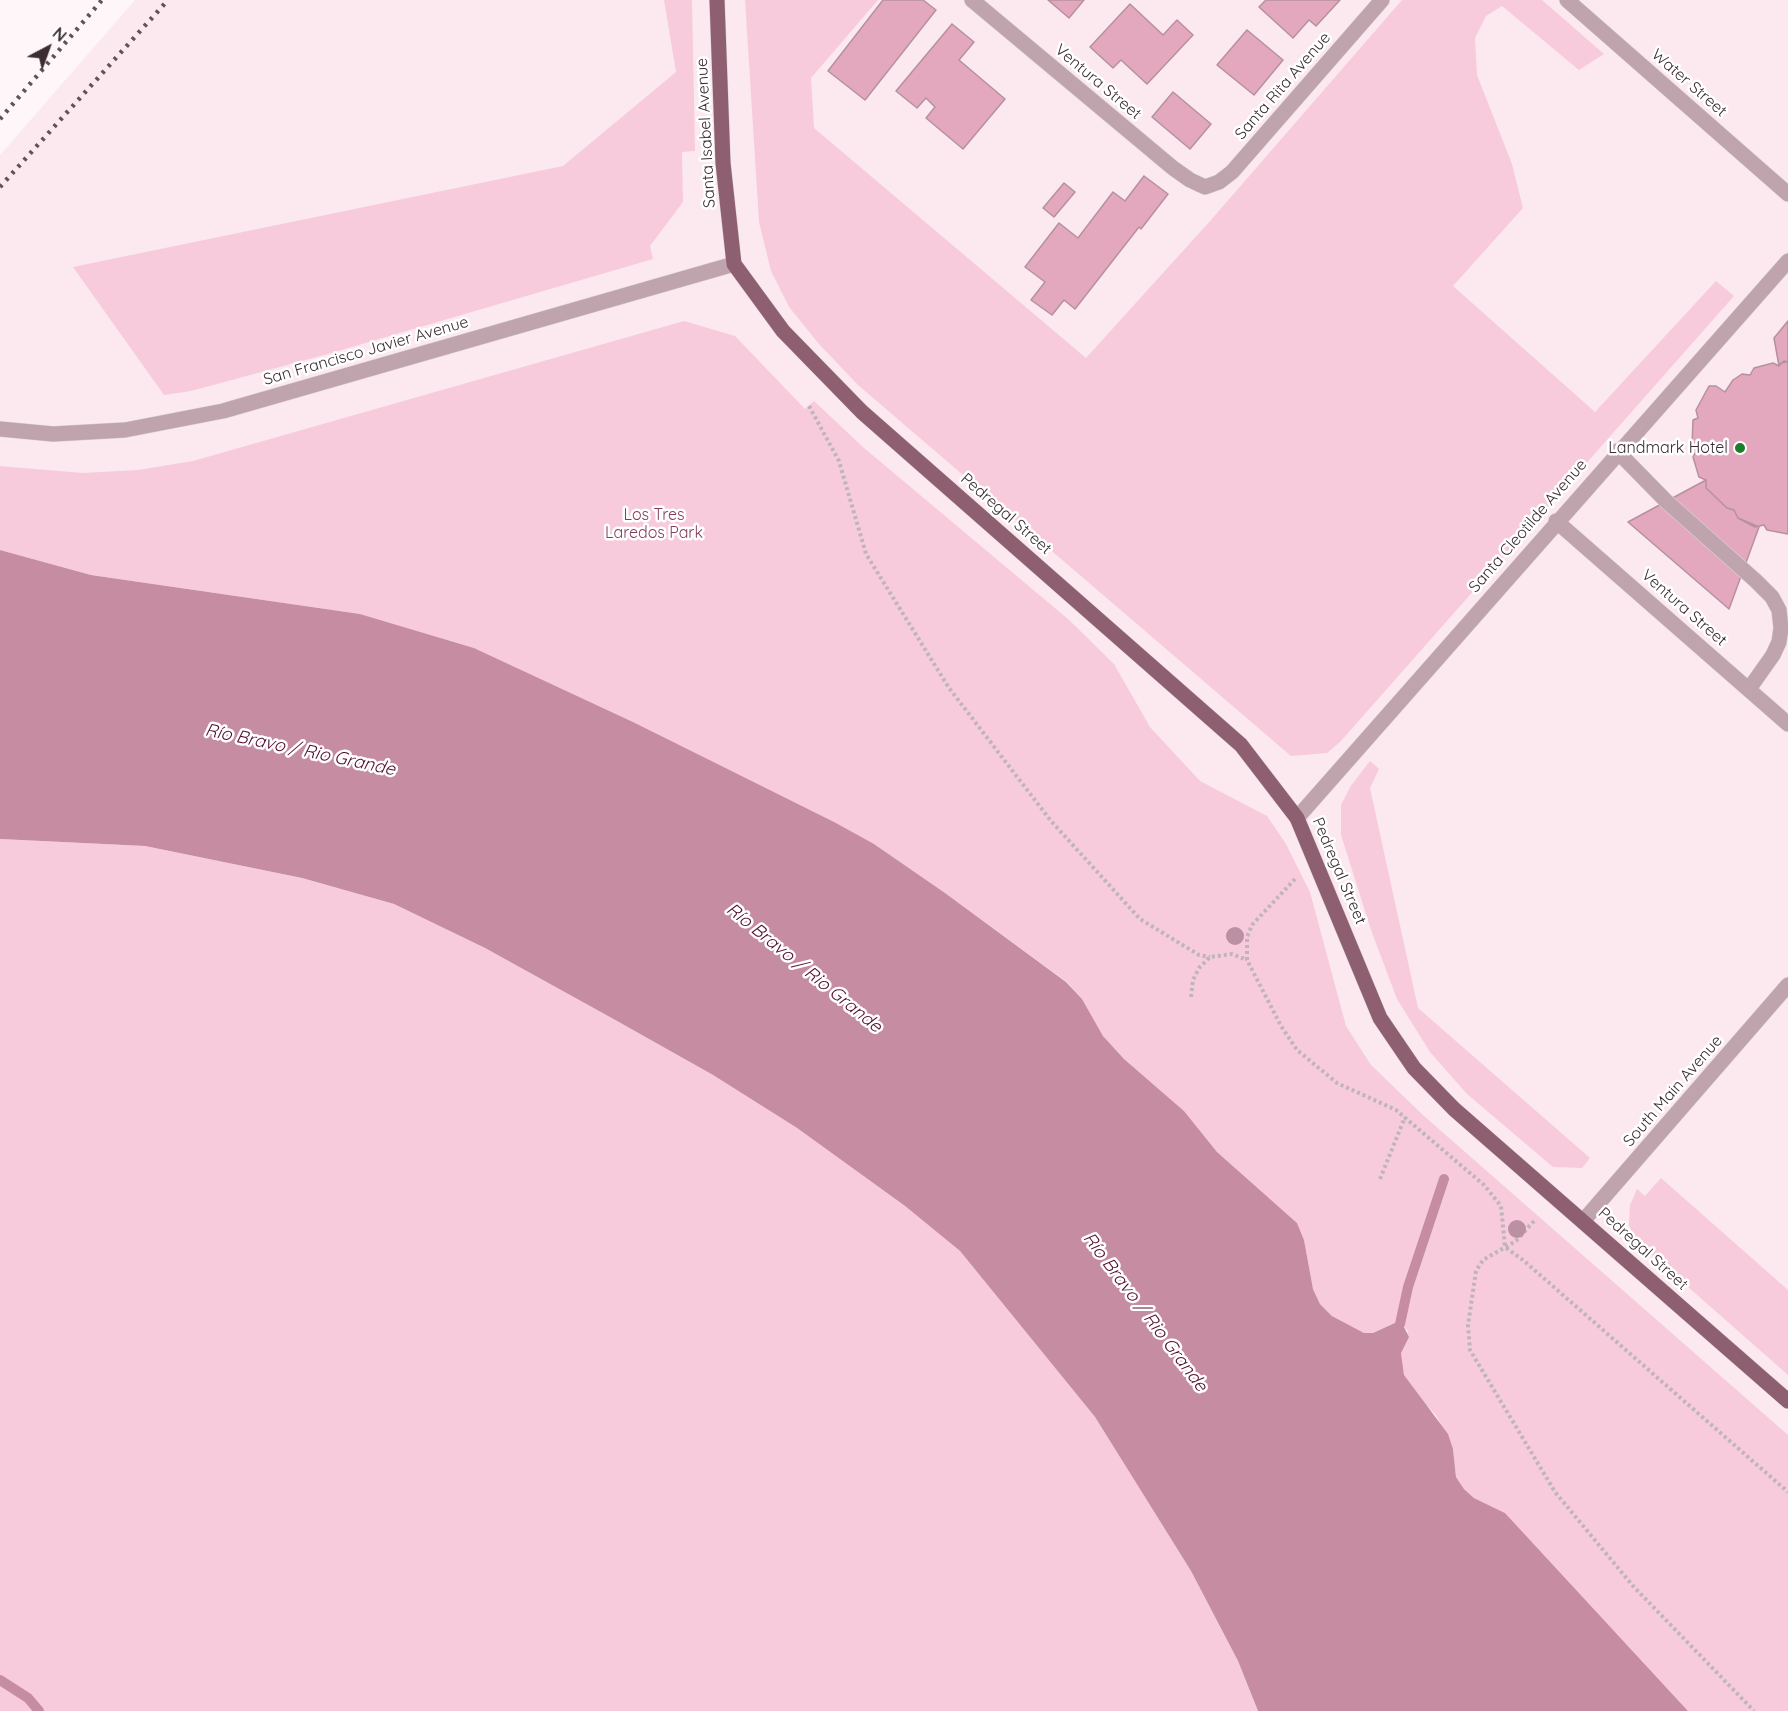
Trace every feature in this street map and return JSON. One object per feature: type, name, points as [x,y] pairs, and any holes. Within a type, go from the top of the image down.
[{"type":"main road","name":"Santa Isabel Avenue","points":[[717,0],[723,163],[734,264]]},
{"type":"main road","name":"Pedregal Street","points":[[734,264],[783,331],[862,412],[1241,745],[1297,818],[1380,1018],[1414,1068],[1454,1109],[1584,1220],[1788,1401]]},
{"type":"street","name":"Ventura Street","points":[[972,0],[1173,168],[1205,187]]},
{"type":"street","name":"Santa Rita Avenue","points":[[1205,187],[1219,182],[1232,172],[1382,0]]},
{"type":"street","name":"Water Street","points":[[1567,0],[1788,194]]},
{"type":"street","name":"Santa Cleotilde Avenue","points":[[1297,818],[1617,451],[1788,261]]},
{"type":"street","name":"San Francisco Javier Avenue","points":[[0,429],[53,434],[125,430],[223,411],[734,264]]},
{"type":"street","points":[[1617,451],[1666,501],[1772,597],[1779,610],[1781,628],[1779,642],[1773,655],[1749,689]]},
{"type":"street","name":"Ventura Street","points":[[1556,521],[1788,724]]},
{"type":"street","name":"South Main Avenue","points":[[1584,1220],[1788,985]]},
{"type":"path","points":[[809,406],[839,461],[866,554],[949,688],[1051,821],[1140,918],[1199,955],[1210,957],[1232,954],[1247,960]]},
{"type":"path","points":[[1297,877],[1252,925],[1247,937],[1247,960],[1276,1016],[1297,1050],[1337,1083],[1396,1110],[1494,1194],[1501,1206],[1504,1220],[1505,1247]]},
{"type":"path","points":[[1191,997],[1196,974],[1210,957]]},
{"type":"path","points":[[1380,1179],[1405,1117]]},
{"type":"path","points":[[1534,1221],[1516,1241],[1484,1260],[1476,1271],[1468,1325],[1470,1350],[1555,1492],[1633,1586],[1754,1711]]},
{"type":"path","points":[[1505,1247],[1523,1260],[1788,1492]]},
{"type":"shaded area","points":[[135,0],[1788,0],[1788,1711],[1688,1711],[1514,1524],[1021,950],[874,844],[310,607],[48,562],[0,550],[0,155]]},
{"type":"green space","points":[[664,0],[692,0],[695,151],[682,152],[683,202],[650,246],[653,259],[328,354],[191,391],[164,395],[73,267],[563,166],[676,72]]},
{"type":"green space","points":[[745,0],[878,0],[811,78],[814,128],[1086,358],[1211,220],[1402,0],[1542,0],[1604,54],[1579,70],[1502,6],[1486,16],[1475,38],[1477,75],[1512,164],[1523,208],[1453,286],[1595,412],[1716,281],[1734,296],[1340,742],[1327,753],[1291,756],[858,385],[819,344],[789,307],[771,271],[759,222]]},
{"type":"green space","name":"Los Tres Laredos Park","points":[[684,321],[735,336],[805,409],[814,401],[864,448],[1068,619],[1114,664],[1150,727],[1200,781],[1267,816],[1286,844],[1310,892],[1346,1026],[1371,1065],[1424,1116],[1788,1435],[1788,1711],[1688,1711],[1505,1513],[1474,1498],[1464,1489],[1456,1477],[1453,1449],[1436,1415],[1419,1398],[1404,1375],[1401,1353],[1408,1331],[1403,1325],[1397,1322],[1373,1333],[1364,1333],[1332,1316],[1320,1304],[1313,1289],[1304,1240],[1297,1223],[1217,1152],[1184,1111],[1124,1059],[1103,1036],[1082,999],[1067,982],[874,844],[633,722],[474,648],[360,614],[91,575],[0,550],[0,466],[83,473],[138,470],[193,461]]},
{"type":"green space","points":[[1370,761],[1379,769],[1370,788],[1418,1008],[1590,1158],[1582,1168],[1553,1167],[1467,1094],[1430,1052],[1397,999],[1371,930],[1341,835],[1341,805],[1350,787]]},
{"type":"green space","points":[[0,839],[145,846],[302,878],[394,904],[485,948],[617,1021],[713,1075],[797,1128],[905,1206],[960,1251],[1095,1417],[1191,1571],[1238,1661],[1258,1711],[0,1711]]},
{"type":"green space","points":[[1661,1178],[1788,1290],[1788,1375],[1637,1242],[1629,1225],[1630,1205],[1637,1189],[1645,1196]]},
{"type":"water","name":"Río Bravo / Rio Grande","points":[[0,550],[91,575],[360,614],[474,648],[633,722],[874,844],[1066,982],[1082,999],[1103,1036],[1124,1059],[1184,1111],[1217,1152],[1297,1223],[1304,1240],[1313,1289],[1320,1304],[1332,1316],[1364,1333],[1373,1333],[1397,1322],[1403,1325],[1409,1337],[1401,1353],[1404,1375],[1448,1434],[1453,1449],[1456,1477],[1464,1489],[1474,1498],[1505,1513],[1688,1711],[1258,1711],[1238,1661],[1191,1571],[1095,1417],[960,1251],[905,1206],[797,1128],[713,1075],[617,1021],[485,948],[394,904],[302,878],[145,846],[0,839]]},
{"type":"building","points":[[883,0],[923,0],[936,10],[865,100],[828,71]]},
{"type":"building","points":[[1048,0],[1084,0],[1069,18]]},
{"type":"building","points":[[1266,0],[1340,0],[1316,26],[1309,20],[1293,38],[1259,7]]},
{"type":"building","points":[[1130,4],[1163,35],[1177,20],[1193,35],[1147,84],[1121,60],[1113,68],[1090,47]]},
{"type":"building","points":[[952,24],[974,42],[959,60],[1005,99],[963,149],[926,118],[935,107],[926,98],[917,108],[896,91]]},
{"type":"building","points":[[1247,30],[1283,60],[1254,95],[1217,65]]},
{"type":"building","points":[[1173,92],[1211,124],[1190,149],[1152,117]]},
{"type":"building","points":[[1144,176],[1168,194],[1075,309],[1064,300],[1052,315],[1031,300],[1045,282],[1025,267],[1059,223],[1078,238],[1113,192],[1125,201]]},
{"type":"building","points":[[1064,183],[1075,192],[1054,217],[1043,208]]},
{"type":"building","points":[[1788,321],[1788,362],[1784,361],[1779,366],[1774,338]]},
{"type":"building","name":"Landmark Hotel","points":[[1788,362],[1788,534],[1767,530],[1764,525],[1755,527],[1738,518],[1734,510],[1727,508],[1706,488],[1706,480],[1699,477],[1693,457],[1696,451],[1692,446],[1693,420],[1698,418],[1696,410],[1709,386],[1716,386],[1725,392],[1733,380],[1742,374],[1750,375],[1754,368],[1773,363],[1779,366],[1781,363]]},
{"type":"building","points":[[1706,480],[1706,488],[1727,508],[1734,510],[1738,518],[1759,527],[1729,609],[1628,522]]},
{"type":"waterway","points":[[1400,1324],[1408,1287],[1444,1179]]},
{"type":"waterway","points":[[0,1680],[28,1698],[39,1711]]},
{"type":"railway","points":[[0,119],[102,0]]},
{"type":"railway","points":[[0,187],[168,0]]},
{"type":"place","name":"Landmark Hotel","points":[[1740,448]]}]
